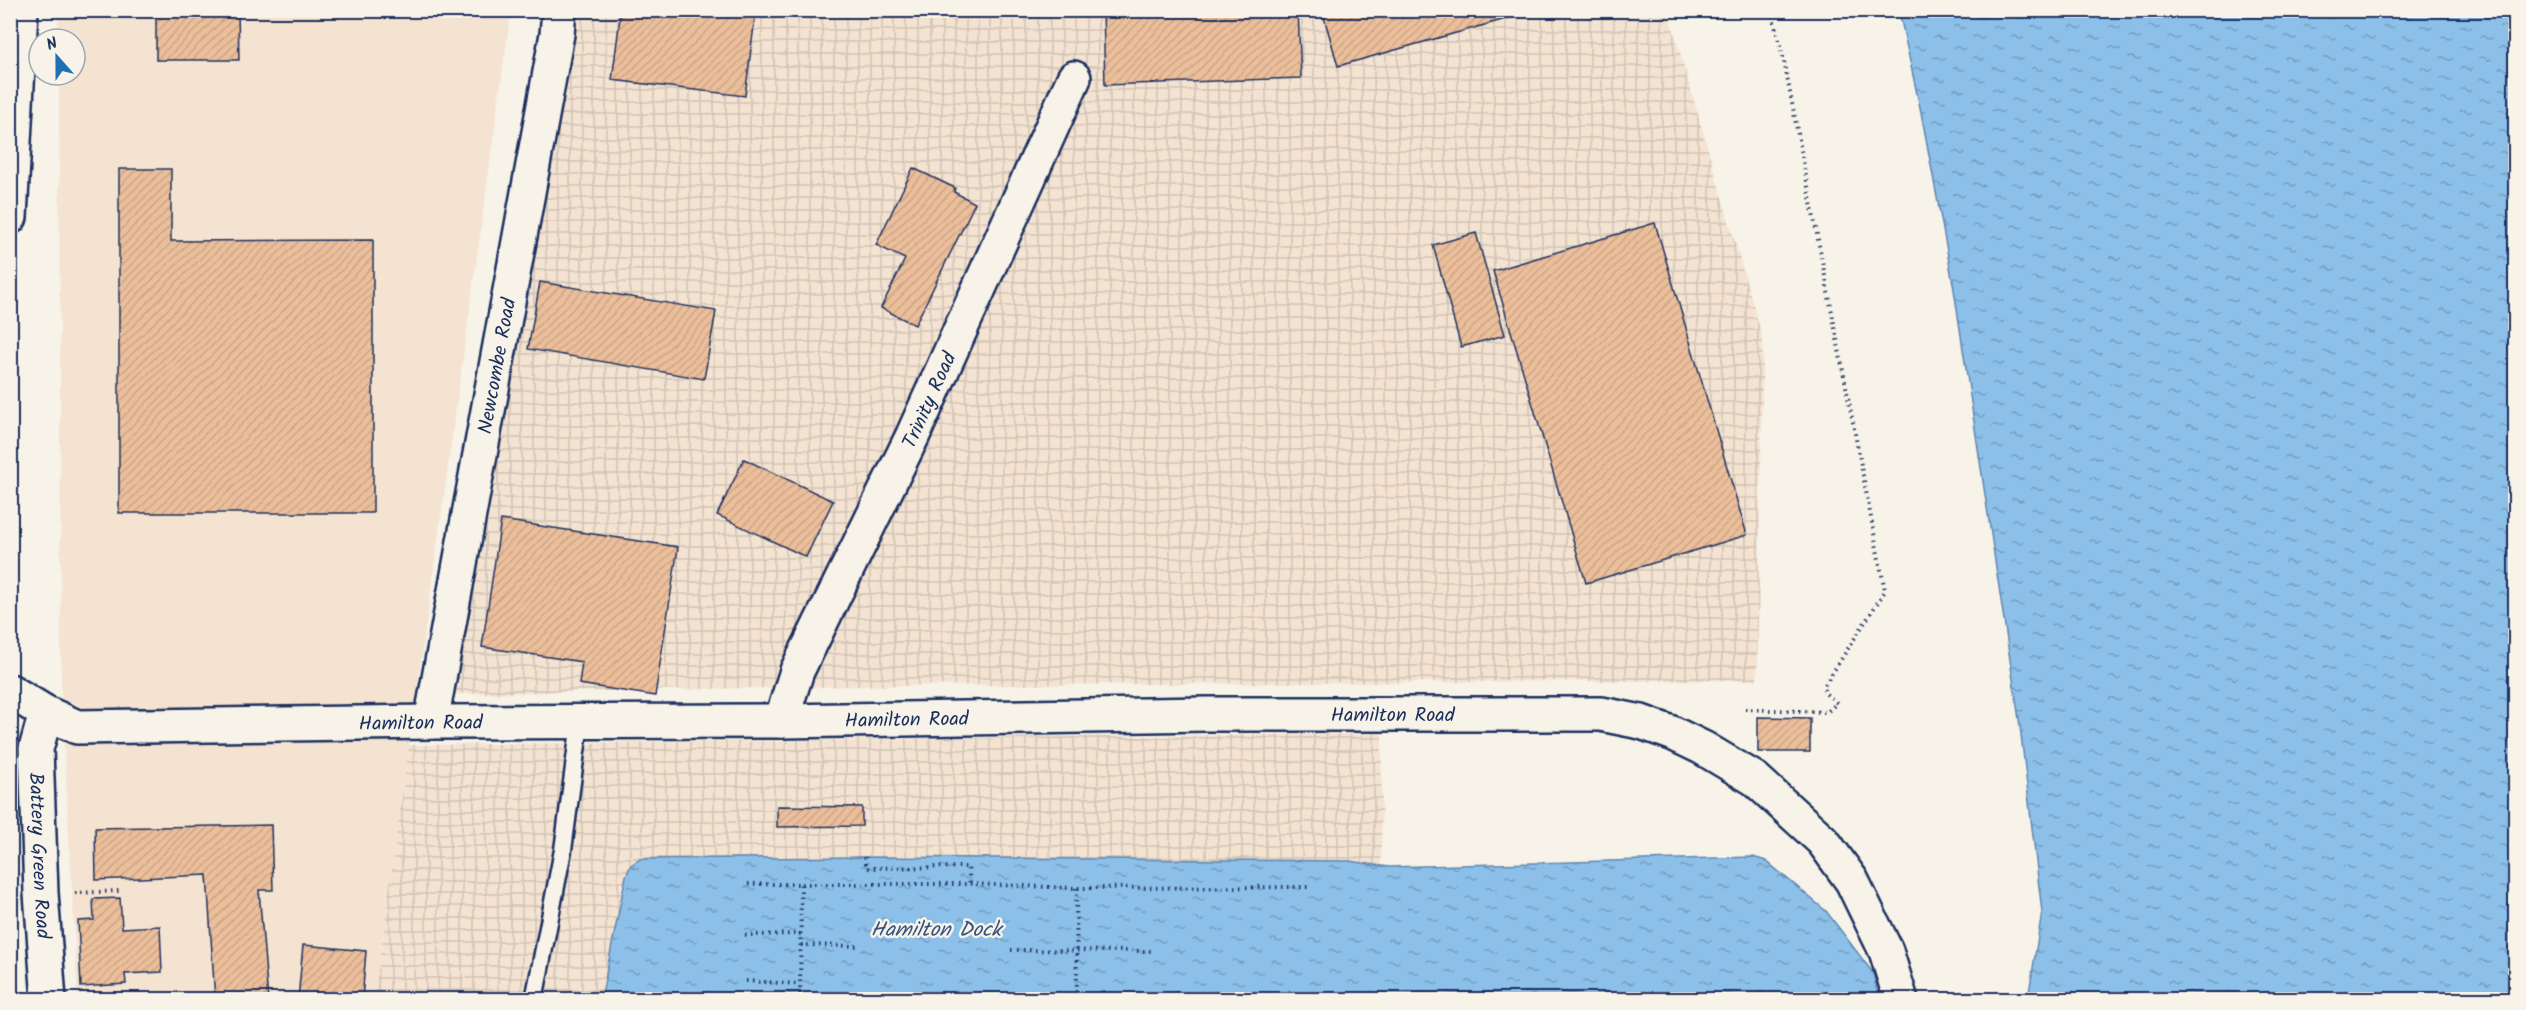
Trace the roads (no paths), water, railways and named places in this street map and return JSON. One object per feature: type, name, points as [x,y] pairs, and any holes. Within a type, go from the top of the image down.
[{"type":"street","points":[[10,217],[14,87],[21,10]]},
{"type":"street","name":"Newcombe Road","points":[[431,722],[559,10]]},
{"type":"street","name":"Trinity Road","points":[[782,721],[797,671],[912,437],[1074,78]]},
{"type":"street","name":"Hamilton Road","points":[[10,691],[46,713],[77,727],[431,722],[782,721],[1207,714],[1601,714],[1641,722],[1672,733],[1703,748],[1755,779],[1823,841],[1852,881],[1886,951],[1901,999]]},
{"type":"street","name":"Battery Green Road","points":[[46,713],[36,748],[49,999]]},
{"type":"lane","points":[[534,999],[563,850],[580,722]]},
{"type":"water","points":[[1899,11],[2515,11],[2515,999],[2028,999],[2042,912],[2020,726],[1953,283],[1921,112]]},
{"type":"water","name":"Hamilton Dock","points":[[865,857],[1349,861],[1389,867],[1753,857],[1766,861],[1826,911],[1873,973],[1879,999],[601,999],[626,876],[631,865],[640,859]]}]
